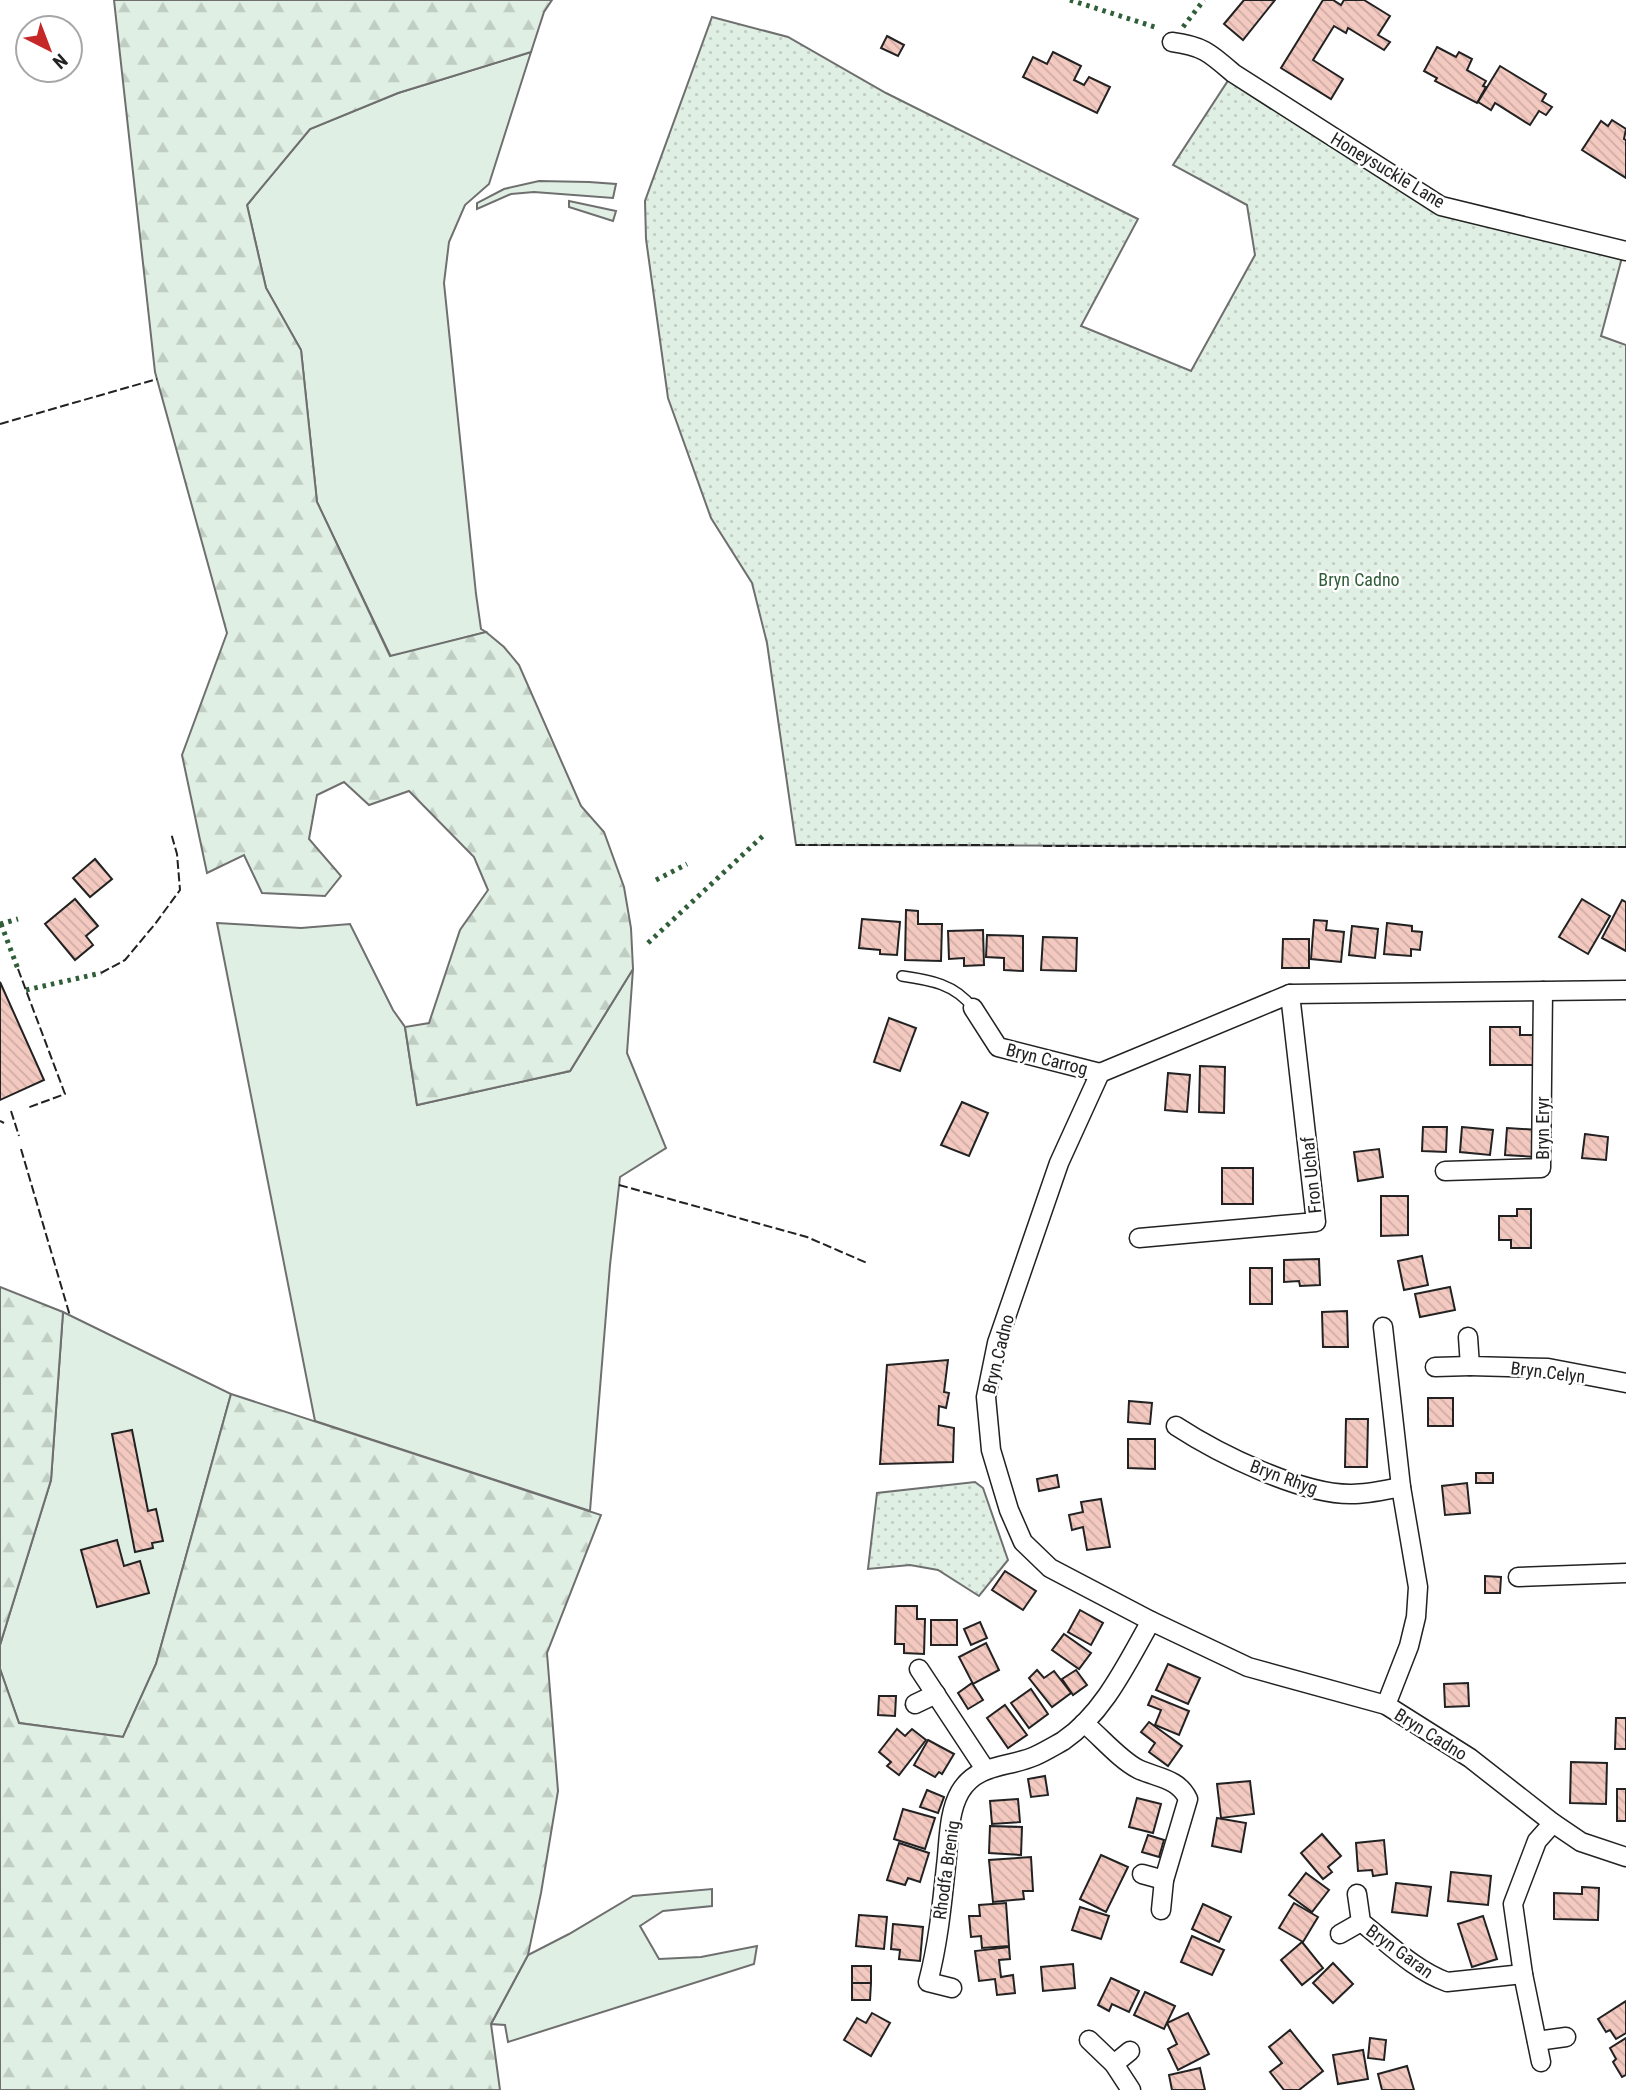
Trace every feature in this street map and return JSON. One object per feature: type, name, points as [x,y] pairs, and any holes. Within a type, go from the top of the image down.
[{"type":"street","name":"Honeysuckle Lane","points":[[1172,42],[1207,51],[1233,73],[1441,206],[1626,251]]},
{"type":"street","points":[[1100,1073],[1290,994],[1626,990]]},
{"type":"street","name":"Bryn Eryr","points":[[1445,1171],[1541,1168],[1543,991]]},
{"type":"street","name":"Fron Uchaf","points":[[1139,1238],[1316,1222],[1290,994]]},
{"type":"street","name":"Bryn Carrog","points":[[973,1008],[998,1047],[1100,1073]]},
{"type":"street","name":"Bryn Cadno","points":[[1100,1073],[1059,1163],[997,1343],[986,1397],[991,1450],[1009,1510],[1023,1542],[1050,1567],[1152,1621],[1248,1667],[1386,1705],[1470,1758],[1581,1842],[1626,1857]]},
{"type":"street","points":[[1383,1327],[1401,1487],[1418,1587],[1416,1617],[1409,1646],[1386,1705]]},
{"type":"street","points":[[1468,1337],[1470,1366]]},
{"type":"street","name":"Bryn Celyn","points":[[1435,1367],[1548,1368],[1626,1383]]},
{"type":"street","name":"Bryn Rhyg","points":[[1176,1426],[1223,1454],[1313,1490],[1354,1494],[1401,1487]]},
{"type":"street","points":[[1518,1577],[1626,1573]]},
{"type":"street","name":"Rhodfa Brenig","points":[[952,1988],[928,1982],[943,1892],[951,1819],[959,1793],[971,1778],[985,1769],[1035,1757],[1084,1723],[1121,1673],[1152,1621]]},
{"type":"street","points":[[919,1669],[985,1769]]},
{"type":"street","points":[[915,1704],[936,1694]]},
{"type":"street","points":[[1084,1723],[1137,1768],[1177,1784],[1188,1799],[1164,1880],[1161,1910]]},
{"type":"street","points":[[1541,2062],[1523,1974],[1513,1905],[1516,1891],[1537,1841],[1553,1823]]},
{"type":"street","points":[[1142,1874],[1164,1880]]},
{"type":"street","name":"Bryn Garan","points":[[1357,1894],[1361,1922],[1415,1965],[1447,1982],[1523,1974]]},
{"type":"street","name":"Bryn Garan","points":[[1340,1934],[1361,1922]]},
{"type":"street","points":[[1537,2042],[1566,2037]]},
{"type":"street","points":[[1088,2040],[1114,2064],[1130,2090]]},
{"type":"street","points":[[1114,2064],[1130,2051]]},
{"type":"lane","points":[[902,976],[952,988],[964,996],[973,1008]]},
{"type":"green space","points":[[114,0],[552,0],[544,12],[531,52],[398,93],[310,129],[247,205],[266,288],[301,350],[317,502],[390,656],[486,632],[504,647],[519,665],[581,806],[604,832],[624,887],[631,928],[633,969],[570,1071],[417,1105],[405,1027],[429,1023],[460,930],[488,890],[474,857],[409,791],[369,805],[344,782],[317,795],[309,839],[341,876],[325,896],[262,893],[244,855],[207,873],[182,755],[227,633],[155,372]]},
{"type":"green space","name":"Bryn Cadno","points":[[712,17],[788,37],[886,93],[1138,219],[1081,326],[1191,371],[1255,255],[1247,205],[1173,165],[1233,73],[1441,206],[1624,250],[1601,336],[1626,345],[1626,847],[796,845],[767,643],[752,583],[711,518],[668,398],[646,239],[645,201]]},
{"type":"green space","points":[[531,52],[489,184],[465,205],[449,242],[444,283],[476,594],[481,629],[486,632],[391,657],[317,502],[301,350],[266,288],[247,205],[310,129],[398,93]]},
{"type":"green space","points":[[539,181],[616,184],[613,198],[534,192],[511,194],[477,209],[477,203],[504,189]]},
{"type":"green space","points":[[569,201],[616,211],[613,221],[569,207]]},
{"type":"green space","points":[[217,923],[301,928],[350,924],[393,1010],[405,1027],[417,1105],[570,1071],[633,969],[627,1053],[666,1148],[620,1177],[590,1511],[315,1421]]},
{"type":"green space","points":[[0,1287],[63,1312],[51,1480],[0,1645]]},
{"type":"green space","points":[[63,1312],[231,1394],[156,1664],[123,1737],[19,1723],[0,1669],[0,1645],[51,1480]]},
{"type":"green space","points":[[231,1394],[601,1515],[547,1653],[558,1791],[528,1955],[491,2024],[500,2090],[0,2090],[0,1669],[19,1723],[123,1737],[156,1664]]},
{"type":"green space","points":[[975,1482],[983,1488],[1008,1560],[979,1596],[938,1570],[910,1565],[868,1569],[877,1493]]},
{"type":"green space","points":[[712,1889],[712,1906],[663,1911],[640,1926],[659,1959],[701,1957],[757,1946],[754,1964],[508,2042],[505,2025],[491,2024],[528,1955],[633,1896]]},
{"type":"building","points":[[1244,0],[1275,0],[1243,40],[1224,24]]},
{"type":"building","points":[[1323,0],[1333,0],[1341,5],[1344,0],[1364,0],[1390,16],[1378,35],[1390,42],[1384,50],[1348,28],[1346,33],[1334,26],[1313,60],[1343,79],[1331,99],[1281,68]]},
{"type":"building","points":[[887,36],[904,45],[898,56],[881,48]]},
{"type":"building","points":[[1437,47],[1456,57],[1459,52],[1472,59],[1467,70],[1486,81],[1483,86],[1486,87],[1477,103],[1435,81],[1437,78],[1424,71]]},
{"type":"building","points":[[1053,52],[1081,66],[1074,80],[1084,85],[1089,77],[1110,87],[1097,113],[1023,77],[1033,57],[1047,64]]},
{"type":"building","points":[[1500,66],[1546,94],[1542,101],[1552,107],[1546,115],[1539,111],[1530,125],[1495,103],[1491,110],[1478,102]]},
{"type":"building","points":[[1612,120],[1626,129],[1626,178],[1582,150],[1601,121],[1608,126]]},
{"type":"building","points":[[95,859],[112,879],[90,897],[73,878]]},
{"type":"building","points":[[75,899],[98,926],[86,936],[93,945],[75,960],[45,924]]},
{"type":"building","points":[[1582,899],[1610,916],[1588,954],[1559,937]]},
{"type":"building","points":[[1622,900],[1626,902],[1626,951],[1602,938]]},
{"type":"building","points":[[906,910],[918,911],[918,924],[942,924],[941,961],[905,960]]},
{"type":"building","points":[[862,919],[900,922],[897,955],[859,948]]},
{"type":"building","points":[[1314,920],[1327,921],[1326,930],[1344,932],[1341,962],[1311,959]]},
{"type":"building","points":[[1387,923],[1412,926],[1412,931],[1422,932],[1420,950],[1411,949],[1411,956],[1384,954]]},
{"type":"building","points":[[1352,926],[1378,929],[1375,958],[1349,955]]},
{"type":"building","points":[[983,930],[984,965],[964,966],[964,958],[949,959],[948,931]]},
{"type":"building","points":[[987,935],[1023,936],[1023,971],[1004,970],[1004,958],[986,957]]},
{"type":"building","points":[[1043,937],[1077,938],[1076,971],[1041,970]]},
{"type":"building","points":[[1283,939],[1309,939],[1309,968],[1282,968]]},
{"type":"building","points":[[0,982],[44,1080],[0,1100]]},
{"type":"building","points":[[889,1018],[916,1028],[900,1071],[874,1062]]},
{"type":"building","points":[[1490,1027],[1520,1027],[1520,1035],[1534,1035],[1534,1065],[1490,1065]]},
{"type":"building","points":[[1200,1066],[1225,1067],[1224,1113],[1199,1112]]},
{"type":"building","points":[[1168,1073],[1190,1075],[1187,1112],[1165,1110]]},
{"type":"building","points":[[962,1102],[988,1113],[969,1156],[941,1145]]},
{"type":"building","points":[[1423,1127],[1447,1127],[1446,1152],[1422,1151]]},
{"type":"building","points":[[1462,1127],[1493,1130],[1490,1155],[1460,1152]]},
{"type":"building","points":[[1507,1128],[1538,1130],[1536,1157],[1505,1155]]},
{"type":"building","points":[[1585,1134],[1608,1137],[1606,1160],[1582,1158]]},
{"type":"building","points":[[1379,1149],[1383,1177],[1358,1181],[1354,1152]]},
{"type":"building","points":[[1222,1168],[1253,1168],[1253,1204],[1222,1204]]},
{"type":"building","points":[[1381,1196],[1408,1196],[1408,1235],[1381,1236]]},
{"type":"building","points":[[1517,1209],[1531,1209],[1531,1248],[1511,1248],[1511,1240],[1499,1240],[1499,1216],[1517,1216]]},
{"type":"building","points":[[1422,1256],[1428,1285],[1404,1290],[1398,1261]]},
{"type":"building","points":[[1319,1259],[1320,1285],[1300,1286],[1299,1281],[1284,1282],[1284,1260]]},
{"type":"building","points":[[1250,1268],[1272,1268],[1272,1304],[1250,1304]]},
{"type":"building","points":[[1450,1287],[1455,1310],[1420,1317],[1415,1294]]},
{"type":"building","points":[[1347,1311],[1348,1347],[1323,1347],[1322,1312]]},
{"type":"building","points":[[948,1360],[944,1392],[949,1393],[946,1408],[939,1406],[938,1425],[954,1428],[953,1462],[880,1464],[887,1365]]},
{"type":"building","points":[[1428,1398],[1453,1398],[1453,1426],[1428,1426]]},
{"type":"building","points":[[1129,1401],[1152,1403],[1150,1424],[1128,1422]]},
{"type":"building","points":[[1346,1419],[1368,1419],[1367,1467],[1345,1467]]},
{"type":"building","points":[[132,1430],[148,1511],[156,1509],[163,1541],[152,1543],[153,1548],[135,1552],[112,1434]]},
{"type":"building","points":[[1128,1439],[1155,1439],[1155,1469],[1128,1468]]},
{"type":"building","points":[[1476,1473],[1493,1473],[1493,1483],[1476,1483]]},
{"type":"building","points":[[1057,1475],[1059,1487],[1039,1491],[1037,1479]]},
{"type":"building","points":[[1467,1483],[1470,1513],[1445,1515],[1442,1486]]},
{"type":"building","points":[[1101,1499],[1110,1547],[1087,1550],[1083,1527],[1072,1530],[1069,1515],[1083,1512],[1081,1502]]},
{"type":"building","points":[[117,1540],[124,1566],[140,1561],[149,1593],[97,1607],[81,1550]]},
{"type":"building","points":[[1005,1571],[1036,1591],[1023,1610],[992,1590]]},
{"type":"building","points":[[1485,1576],[1501,1577],[1500,1593],[1485,1593]]},
{"type":"building","points":[[896,1606],[917,1606],[917,1619],[925,1619],[924,1654],[904,1653],[904,1644],[895,1644]]},
{"type":"building","points":[[1080,1610],[1103,1623],[1091,1645],[1068,1632]]},
{"type":"building","points":[[931,1620],[957,1620],[957,1645],[931,1645]]},
{"type":"building","points":[[980,1622],[987,1638],[971,1645],[964,1629]]},
{"type":"building","points":[[1064,1634],[1091,1653],[1079,1669],[1052,1650]]},
{"type":"building","points":[[986,1643],[999,1670],[973,1684],[959,1657]]},
{"type":"building","points":[[1168,1664],[1200,1678],[1188,1704],[1156,1690]]},
{"type":"building","points":[[1037,1670],[1044,1678],[1054,1671],[1071,1693],[1052,1707],[1029,1678]]},
{"type":"building","points":[[1076,1670],[1087,1685],[1073,1695],[1062,1679]]},
{"type":"building","points":[[972,1683],[983,1700],[968,1709],[958,1693]]},
{"type":"building","points":[[1468,1683],[1469,1706],[1445,1707],[1444,1684]]},
{"type":"building","points":[[1031,1689],[1048,1714],[1029,1728],[1011,1703]]},
{"type":"building","points":[[879,1696],[896,1696],[895,1716],[878,1715]]},
{"type":"building","points":[[1152,1696],[1189,1711],[1179,1735],[1155,1725],[1161,1710],[1148,1705]]},
{"type":"building","points":[[1005,1705],[1027,1735],[1008,1748],[987,1718]]},
{"type":"building","points":[[1616,1718],[1626,1718],[1626,1749],[1615,1749]]},
{"type":"building","points":[[1149,1722],[1182,1746],[1168,1766],[1149,1752],[1155,1743],[1141,1732]]},
{"type":"building","points":[[897,1729],[905,1736],[912,1729],[926,1740],[899,1775],[887,1766],[891,1762],[879,1752]]},
{"type":"building","points":[[928,1740],[954,1754],[942,1774],[939,1772],[935,1777],[914,1765]]},
{"type":"building","points":[[1571,1762],[1607,1763],[1606,1804],[1570,1803]]},
{"type":"building","points":[[1045,1776],[1048,1795],[1031,1797],[1028,1779]]},
{"type":"building","points":[[1250,1781],[1254,1814],[1221,1818],[1217,1784]]},
{"type":"building","points":[[1617,1789],[1626,1789],[1626,1821],[1617,1821]]},
{"type":"building","points":[[927,1790],[944,1797],[938,1813],[920,1807]]},
{"type":"building","points":[[1137,1798],[1161,1804],[1153,1833],[1129,1827]]},
{"type":"building","points":[[1018,1799],[1020,1822],[992,1824],[990,1801]]},
{"type":"building","points":[[903,1809],[935,1818],[925,1849],[894,1839]]},
{"type":"building","points":[[1217,1818],[1246,1823],[1241,1852],[1212,1846]]},
{"type":"building","points":[[990,1826],[1022,1827],[1021,1855],[989,1853]]},
{"type":"building","points":[[1322,1834],[1341,1856],[1328,1867],[1332,1872],[1323,1879],[1301,1853]]},
{"type":"building","points":[[1148,1835],[1164,1840],[1159,1857],[1142,1852]]},
{"type":"building","points":[[1384,1840],[1387,1874],[1373,1876],[1372,1870],[1358,1871],[1356,1843]]},
{"type":"building","points":[[899,1843],[929,1853],[920,1882],[908,1878],[905,1885],[887,1880]]},
{"type":"building","points":[[1101,1855],[1128,1867],[1106,1912],[1080,1899]]},
{"type":"building","points":[[1031,1857],[1033,1891],[1023,1891],[1024,1899],[993,1902],[989,1860]]},
{"type":"building","points":[[1451,1872],[1491,1876],[1488,1905],[1448,1901]]},
{"type":"building","points":[[1306,1873],[1329,1890],[1312,1912],[1289,1895]]},
{"type":"building","points":[[1396,1883],[1431,1887],[1427,1916],[1392,1912]]},
{"type":"building","points":[[1582,1887],[1599,1888],[1598,1920],[1554,1919],[1554,1893],[1582,1894]]},
{"type":"building","points":[[1006,1903],[1009,1946],[982,1948],[981,1936],[971,1937],[969,1916],[980,1916],[979,1905]]},
{"type":"building","points":[[1294,1903],[1318,1917],[1303,1942],[1279,1928]]},
{"type":"building","points":[[1203,1904],[1231,1917],[1219,1942],[1192,1929]]},
{"type":"building","points":[[1080,1907],[1109,1916],[1101,1939],[1072,1930]]},
{"type":"building","points":[[859,1915],[887,1917],[884,1949],[856,1946]]},
{"type":"building","points":[[1483,1916],[1497,1959],[1472,1967],[1458,1924]]},
{"type":"building","points":[[893,1924],[923,1927],[920,1961],[899,1959],[900,1950],[891,1949]]},
{"type":"building","points":[[1192,1936],[1224,1950],[1212,1975],[1181,1962]]},
{"type":"building","points":[[1302,1942],[1323,1968],[1302,1985],[1281,1960]]},
{"type":"building","points":[[1009,1947],[1010,1959],[999,1960],[1001,1977],[1013,1975],[1015,1993],[997,1995],[995,1979],[979,1981],[975,1951]]},
{"type":"building","points":[[1333,1963],[1353,1984],[1333,2003],[1313,1983]]},
{"type":"building","points":[[1073,1964],[1075,1988],[1043,1991],[1041,1967]]},
{"type":"building","points":[[852,1966],[871,1966],[871,1983],[852,1983]]},
{"type":"building","points":[[1111,1978],[1139,1991],[1129,2012],[1112,2004],[1109,2011],[1098,2005]]},
{"type":"building","points":[[852,1983],[871,1983],[870,2000],[852,2000]]},
{"type":"building","points":[[1145,1992],[1175,2006],[1164,2029],[1134,2015]]},
{"type":"building","points":[[1626,2001],[1626,2033],[1616,2039],[1610,2030],[1606,2032],[1598,2019]]},
{"type":"building","points":[[872,2013],[890,2023],[871,2056],[844,2040],[857,2018],[866,2023]]},
{"type":"building","points":[[1188,2013],[1209,2054],[1178,2070],[1168,2049],[1177,2044],[1167,2023]]},
{"type":"building","points":[[1290,2030],[1323,2071],[1299,2090],[1284,2090],[1270,2072],[1282,2063],[1269,2047]]},
{"type":"building","points":[[1370,2038],[1386,2040],[1384,2060],[1368,2058]]},
{"type":"building","points":[[1626,2038],[1626,2075],[1622,2077],[1613,2062],[1616,2059],[1610,2048]]},
{"type":"building","points":[[1363,2050],[1368,2079],[1338,2084],[1333,2055]]},
{"type":"building","points":[[1407,2066],[1414,2090],[1382,2090],[1378,2074]]},
{"type":"building","points":[[1200,2068],[1205,2090],[1172,2090],[1169,2075]]},
{"type":"hedge","points":[[1070,0],[1158,28]]},
{"type":"hedge","points":[[1183,27],[1204,0]]},
{"type":"hedge","points":[[648,943],[765,834]]},
{"type":"hedge","points":[[656,880],[687,864]]},
{"type":"hedge","points":[[0,924],[18,919]]},
{"type":"hedge","points":[[1,924],[18,969]]},
{"type":"hedge","points":[[26,990],[101,973]]},
{"type":"fence","points":[[0,424],[157,379]]},
{"type":"fence","points":[[101,973],[125,960],[180,890],[177,854],[171,833]]},
{"type":"fence","points":[[796,845],[1014,845]]},
{"type":"fence","points":[[1043,846],[1626,847]]},
{"type":"fence","points":[[18,969],[65,1094],[27,1108]]},
{"type":"fence","points":[[11,1111],[19,1136]]},
{"type":"fence","points":[[0,1121],[4,1123]]},
{"type":"fence","points":[[21,1149],[70,1316]]},
{"type":"fence","points":[[619,1185],[807,1237],[867,1263]]}]
